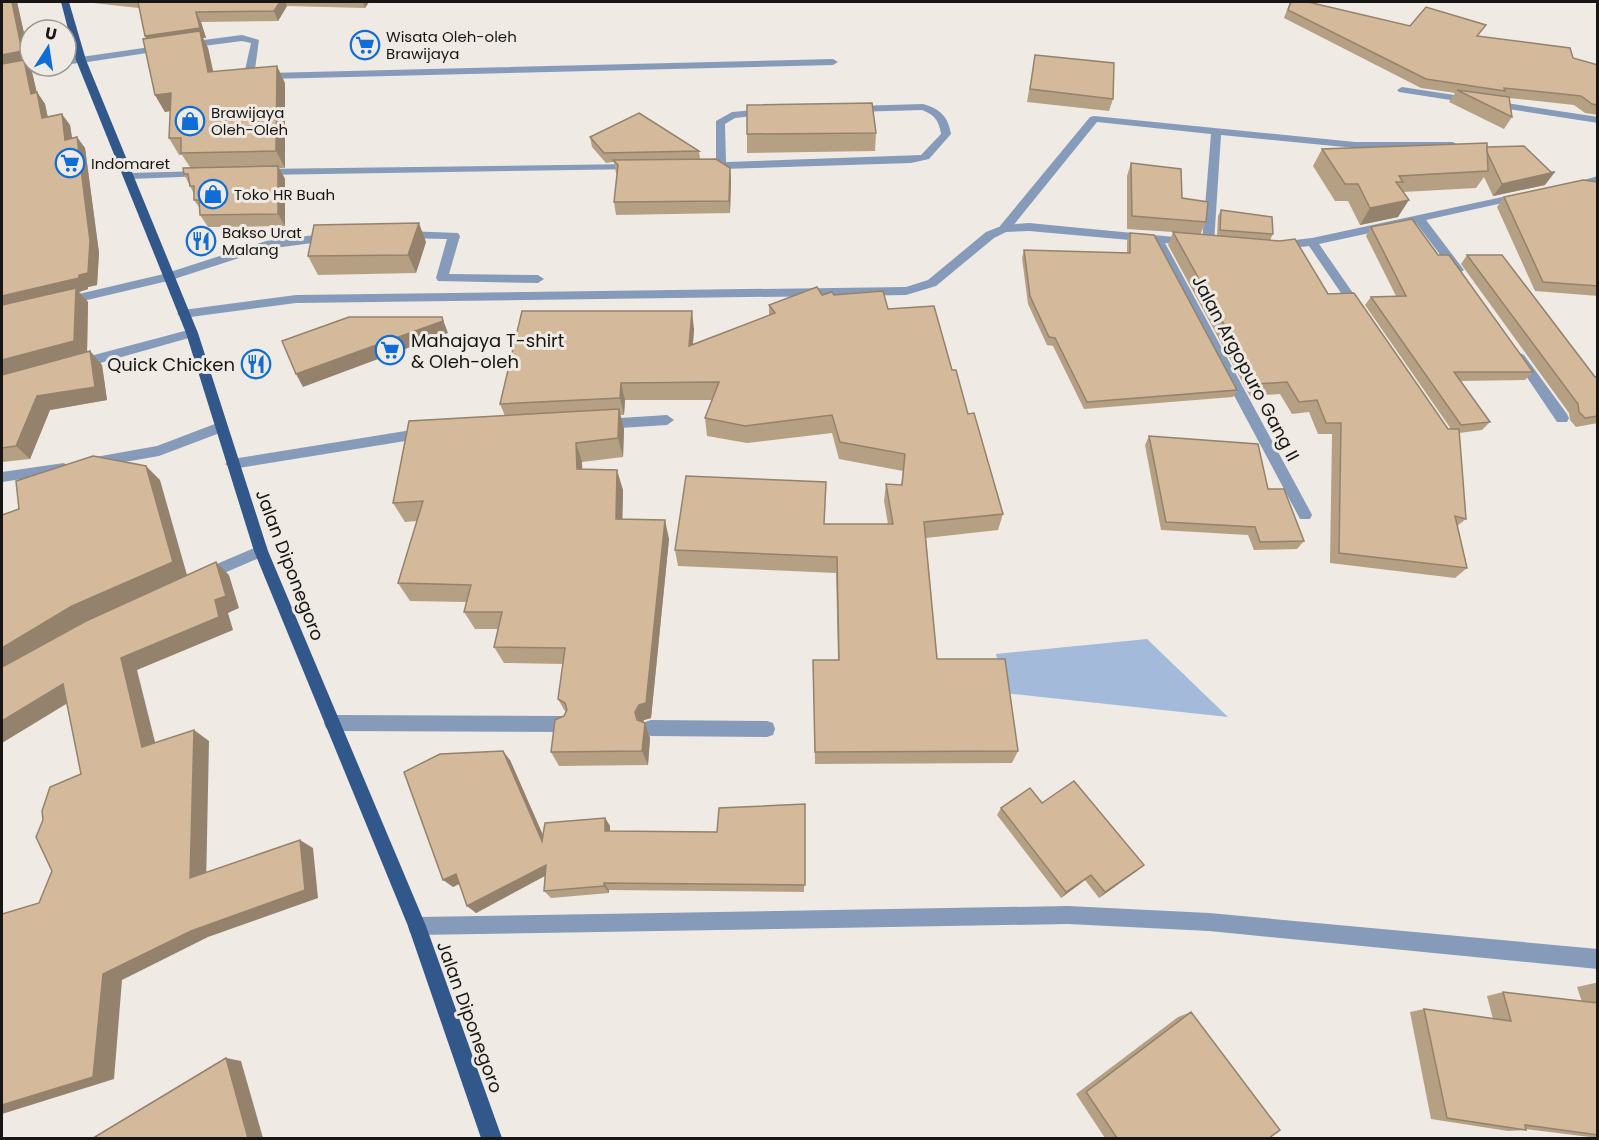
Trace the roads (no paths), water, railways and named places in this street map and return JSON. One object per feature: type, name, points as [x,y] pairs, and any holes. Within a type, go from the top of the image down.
[{"type":"main road","name":"Jalan Diponegoro","points":[[65,2],[67,18]]},
{"type":"main road","name":"Jalan Diponegoro","points":[[78,71],[130,176],[192,333],[261,551],[417,926],[492,1138]]},
{"type":"street","points":[[78,60],[242,38],[256,42],[250,70],[268,76],[833,62]]},
{"type":"street","points":[[2,73],[18,70]]},
{"type":"street","points":[[1402,90],[1598,120]]},
{"type":"street","points":[[698,166],[911,160],[925,157],[947,129],[941,117],[923,107],[844,110]]},
{"type":"street","points":[[721,166],[720,123],[724,118],[741,113],[776,112]]},
{"type":"street","points":[[1004,229],[1094,119],[1216,133],[1355,145],[1456,145]]},
{"type":"street","points":[[183,314],[296,299],[906,291],[932,283],[990,235],[1004,229],[1029,227],[1213,244],[1216,133]]},
{"type":"street","points":[[248,173],[650,167]]},
{"type":"street","points":[[130,176],[214,173]]},
{"type":"street","points":[[1564,186],[1598,179]]},
{"type":"street","points":[[1262,247],[1312,242],[1530,194]]},
{"type":"street","points":[[1418,218],[1468,284]]},
{"type":"street","points":[[389,236],[454,236],[442,278],[538,279]]},
{"type":"street","points":[[57,303],[168,277],[266,245],[342,237]]},
{"type":"street","name":"Jalan Argopuro Gang II","points":[[1156,238],[1305,514]]},
{"type":"street","points":[[1312,242],[1365,319]]},
{"type":"street","points":[[69,367],[192,333]]},
{"type":"street","points":[[1515,351],[1562,418]]},
{"type":"street","points":[[585,424],[667,420]]},
{"type":"street","points":[[2,477],[28,475],[159,451],[220,427]]},
{"type":"street","points":[[232,464],[433,432]]},
{"type":"street","points":[[185,584],[261,551]]},
{"type":"street","points":[[332,723],[565,724]]},
{"type":"street","points":[[651,728],[767,729]]},
{"type":"street","points":[[417,926],[1068,915],[1209,922],[1598,959]]},
{"type":"water","points":[[1147,639],[1228,717],[1005,693],[996,654]]},
{"type":"place","name":"Wisata Oleh-oleh Brawijaya","points":[[365,45]]},
{"type":"place","name":"Brawijaya Oleh-Oleh","points":[[190,121]]},
{"type":"place","name":"Indomaret","points":[[70,163]]},
{"type":"place","name":"Toko HR Buah","points":[[213,194]]},
{"type":"place","name":"Bakso Urat Malang","points":[[201,241]]},
{"type":"place","name":"Mahajaya T-shirt & Oleh-oleh","points":[[390,350]]},
{"type":"place","name":"Quick Chicken","points":[[256,364]]}]
